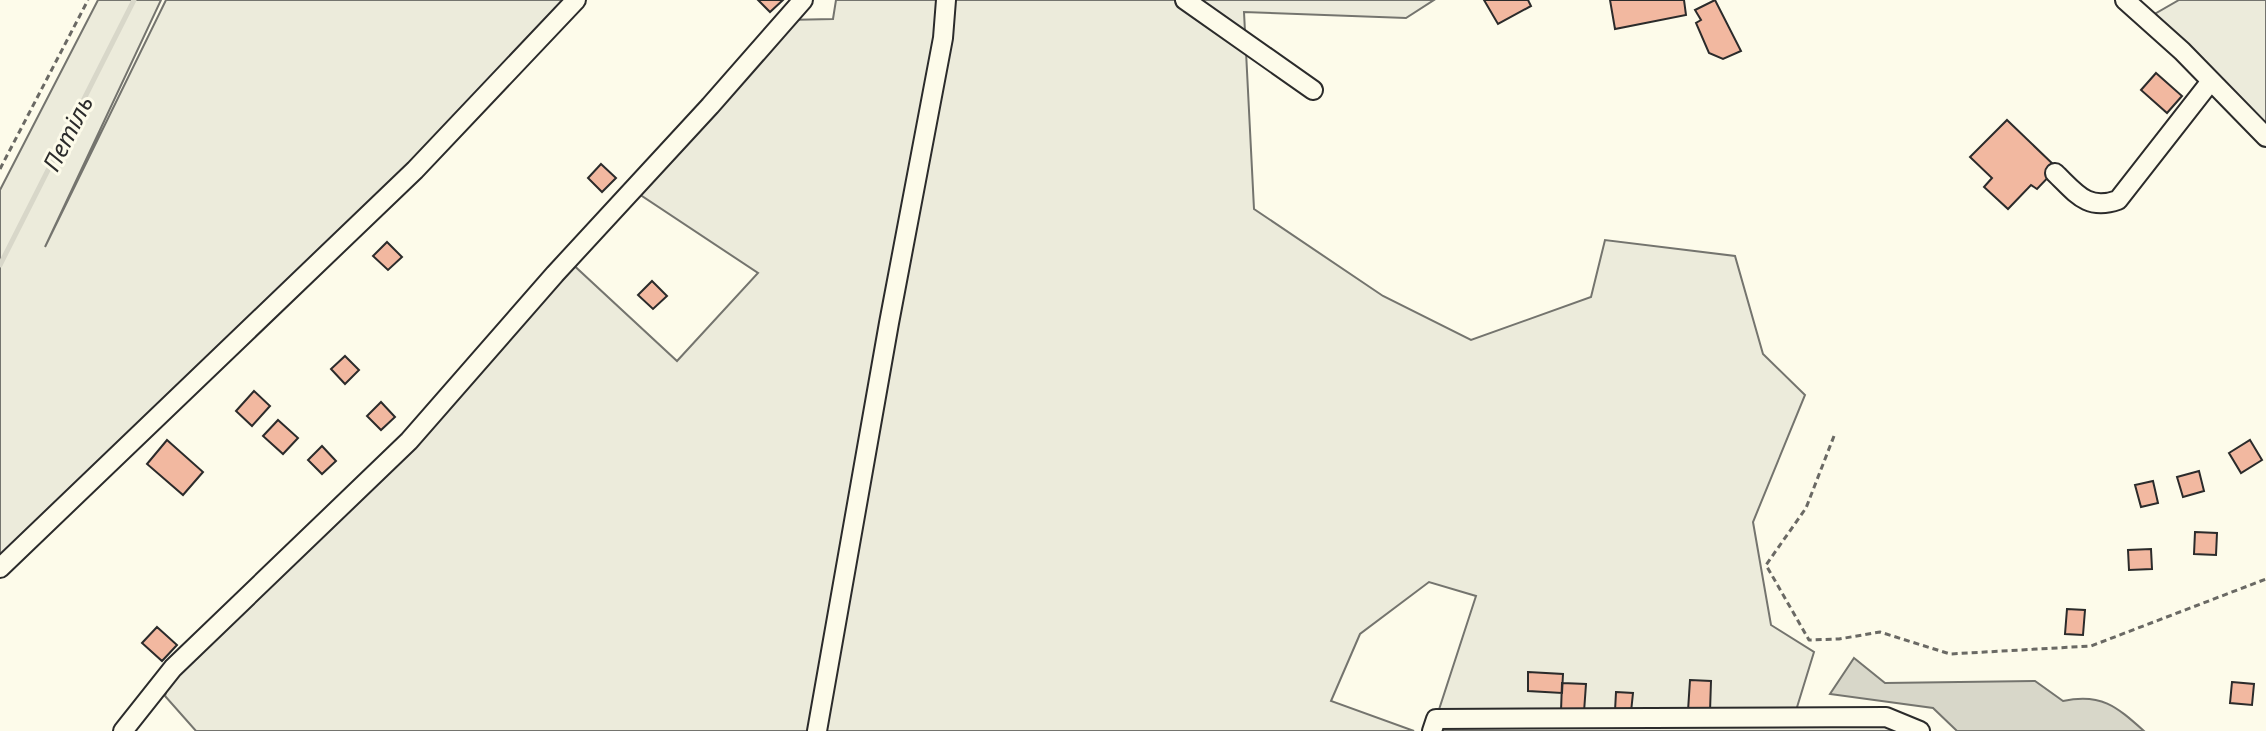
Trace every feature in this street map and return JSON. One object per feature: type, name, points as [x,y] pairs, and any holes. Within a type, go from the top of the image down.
[{"type":"street","points":[[0,568],[415,170],[576,0]]},
{"type":"street","points":[[123,731],[173,668],[409,441],[803,0]]},
{"type":"street","points":[[817,731],[943,38],[946,0]]},
{"type":"street","points":[[1185,0],[1313,90]]},
{"type":"street","points":[[2125,0],[2182,51],[2266,137]]},
{"type":"street","points":[[2055,173],[2091,203],[2105,204],[2118,200],[2211,81]]},
{"type":"street","points":[[1432,731],[1436,719],[1886,717],[1920,731]]},
{"type":"path","points":[[0,169],[88,0]]},
{"type":"path","points":[[1834,436],[1806,508],[1766,565],[1809,640],[1880,632],[1950,654],[2091,646],[2266,579]]},
{"type":"shaded area","points":[[98,0],[161,0],[45,247],[166,0],[576,0],[0,568],[0,190]]},
{"type":"shaded area","points":[[836,0],[1434,0],[1406,18],[1244,12],[1254,209],[1383,296],[1471,340],[1591,297],[1605,240],[1735,256],[1763,354],[1805,395],[1753,522],[1771,625],[1814,652],[1794,717],[1886,717],[1920,731],[1432,731],[1476,596],[1429,582],[1360,634],[1331,701],[1414,731],[196,731],[165,696],[173,668],[409,441],[568,260],[677,361],[758,273],[633,190],[785,20],[833,19]]},
{"type":"shaded area","points":[[2179,0],[2266,0],[2266,137],[2146,19]]},
{"type":"shaded area","points":[[1854,658],[1885,683],[2035,681],[2063,701],[2098,700],[2116,708],[2144,731],[1957,731],[1933,708],[1830,694]]},
{"type":"building","points":[[758,0],[783,0],[770,12]]},
{"type":"building","points":[[1484,0],[1528,0],[1531,6],[1498,24]]},
{"type":"building","points":[[1610,0],[1684,0],[1686,15],[1615,29]]},
{"type":"building","points":[[1715,0],[1741,51],[1723,59],[1709,53],[1696,23],[1701,20],[1695,10]]},
{"type":"building","points":[[2156,73],[2182,96],[2167,113],[2141,90]]},
{"type":"building","points":[[2007,120],[2057,168],[2037,189],[2031,185],[2008,209],[1984,187],[1992,178],[1970,157]]},
{"type":"building","points":[[601,164],[616,178],[602,192],[588,178]]},
{"type":"building","points":[[387,242],[402,257],[388,270],[373,256]]},
{"type":"building","points":[[652,281],[667,296],[653,309],[638,295]]},
{"type":"building","points":[[345,356],[359,370],[345,384],[331,369]]},
{"type":"building","points":[[254,391],[270,406],[252,426],[236,411]]},
{"type":"building","points":[[381,402],[395,417],[381,430],[367,416]]},
{"type":"building","points":[[278,420],[298,438],[283,454],[263,436]]},
{"type":"building","points":[[167,440],[203,472],[183,495],[147,464]]},
{"type":"building","points":[[2250,440],[2262,460],[2241,473],[2229,453]]},
{"type":"building","points":[[322,446],[336,461],[322,474],[308,460]]},
{"type":"building","points":[[2199,471],[2204,491],[2183,497],[2177,477]]},
{"type":"building","points":[[2153,481],[2158,503],[2141,507],[2135,485]]},
{"type":"building","points":[[2195,532],[2217,533],[2216,555],[2194,554]]},
{"type":"building","points":[[2151,549],[2152,569],[2129,570],[2128,550]]},
{"type":"building","points":[[2067,609],[2085,610],[2083,635],[2065,634]]},
{"type":"building","points":[[157,627],[177,645],[162,661],[142,643]]},
{"type":"building","points":[[1528,672],[1563,674],[1562,693],[1528,691]]},
{"type":"building","points":[[1690,680],[1711,681],[1710,712],[1688,711]]},
{"type":"building","points":[[2232,682],[2254,684],[2252,705],[2230,703]]},
{"type":"building","points":[[1562,683],[1586,684],[1584,712],[1561,711]]},
{"type":"building","points":[[1616,692],[1633,693],[1631,712],[1615,711]]},
{"type":"waterway","name":"Петіль","points":[[0,265],[134,0]]}]
